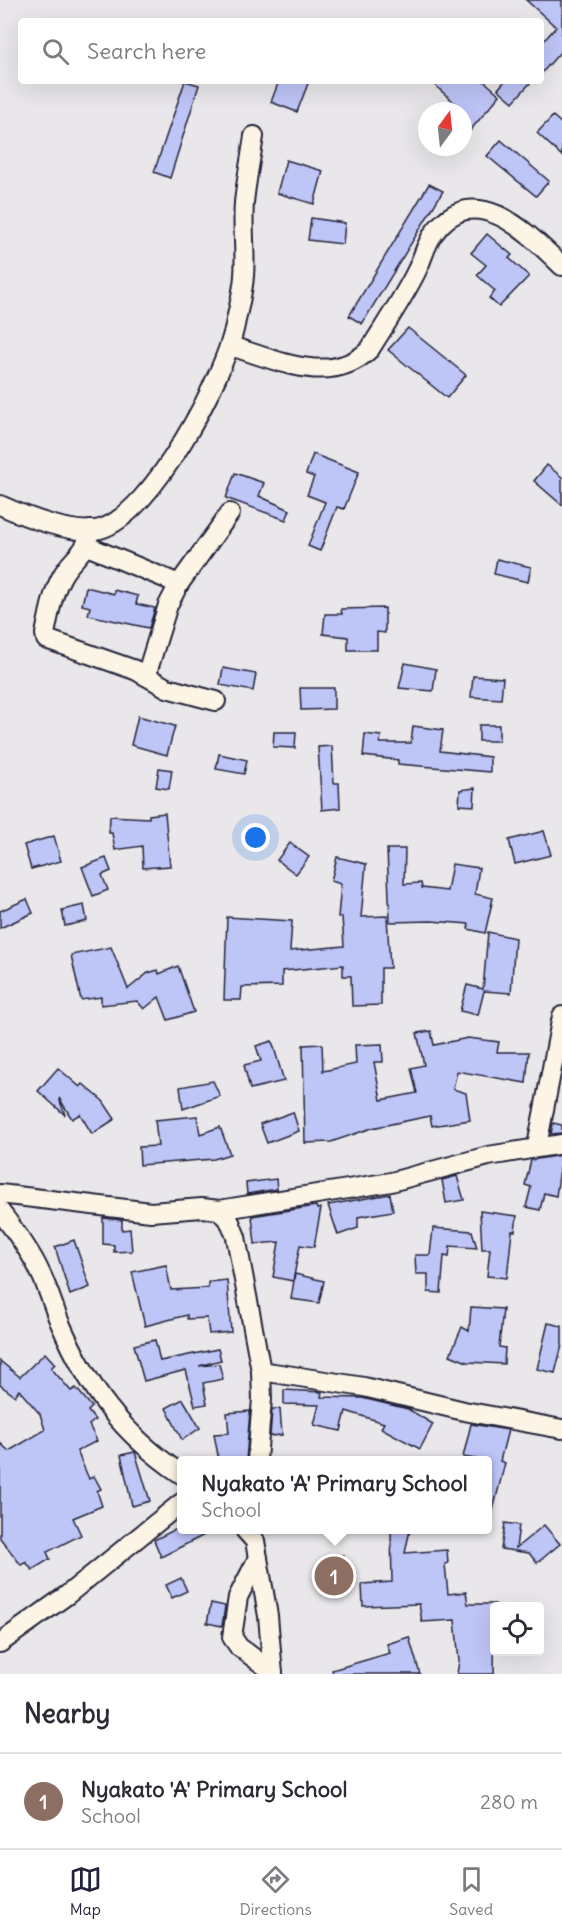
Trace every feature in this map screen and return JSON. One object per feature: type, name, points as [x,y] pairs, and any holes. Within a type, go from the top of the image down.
[{"type":"street","points":[[216,701],[167,688],[146,676],[57,644],[45,636],[57,586],[62,575],[89,538],[98,530],[118,521],[149,490],[198,417],[230,346],[244,277],[244,204],[254,136]]},
{"type":"street","points":[[230,346],[323,370],[343,367],[361,357],[370,349],[417,270],[431,235],[451,216],[463,211],[475,209],[501,216],[525,231],[562,266]]},
{"type":"street","points":[[0,505],[89,538],[179,584]]},
{"type":"street","points":[[146,676],[168,605],[179,584],[230,513]]},
{"type":"street","points":[[537,1146],[562,1016]]},
{"type":"street","points":[[0,1194],[151,1212],[202,1208],[219,1210],[391,1182],[537,1146],[562,1144]]},
{"type":"street","points":[[219,1210],[230,1222],[236,1237],[261,1371],[262,1399],[257,1456]]},
{"type":"street","points":[[0,1211],[40,1272],[61,1325],[81,1366],[109,1411],[150,1452],[177,1471]]},
{"type":"street","points":[[261,1371],[364,1387],[464,1411],[562,1429]]},
{"type":"street","points":[[0,1643],[67,1595],[177,1506]]},
{"type":"street","points":[[253,1539],[268,1616],[273,1673]]},
{"type":"street","points":[[253,1539],[238,1597],[232,1637],[239,1647],[273,1673]]},
{"type":"building","points":[[526,0],[562,0],[562,50],[544,71],[544,41],[556,27]]},
{"type":"building","points":[[184,84],[199,85],[170,178],[154,172]]},
{"type":"building","points":[[278,84],[308,84],[297,112],[271,102]]},
{"type":"building","points":[[433,84],[487,84],[500,95],[472,128],[472,102],[454,102]]},
{"type":"building","points":[[502,84],[529,84],[513,102],[498,89]]},
{"type":"building","points":[[553,116],[562,124],[562,156],[537,133]]},
{"type":"building","points":[[501,140],[549,181],[536,196],[487,156]]},
{"type":"building","points":[[286,160],[323,171],[314,204],[277,193]]},
{"type":"building","points":[[429,184],[443,191],[362,324],[349,316]]},
{"type":"building","points":[[311,218],[345,223],[343,244],[308,240]]},
{"type":"building","points":[[487,234],[512,255],[509,258],[529,276],[499,307],[489,298],[495,291],[477,275],[486,265],[471,253]]},
{"type":"building","points":[[408,328],[466,375],[447,398],[388,350]]},
{"type":"building","points":[[313,454],[359,472],[344,509],[337,507],[320,551],[308,546],[325,502],[307,495],[314,477],[306,474]]},
{"type":"building","points":[[547,465],[562,477],[562,505],[534,481]]},
{"type":"building","points":[[235,473],[264,483],[259,496],[290,510],[286,520],[226,498]]},
{"type":"building","points":[[497,559],[531,567],[528,582],[494,574]]},
{"type":"building","points":[[86,587],[114,594],[114,590],[138,596],[136,604],[155,608],[149,628],[88,615],[90,607],[82,605]]},
{"type":"building","points":[[385,608],[385,633],[377,632],[377,650],[348,650],[348,637],[323,634],[325,614],[342,614],[341,609]]},
{"type":"building","points":[[405,663],[436,669],[433,691],[399,688]]},
{"type":"building","points":[[223,668],[256,674],[253,691],[220,685]]},
{"type":"building","points":[[473,676],[503,678],[501,699],[471,697]]},
{"type":"building","points":[[300,688],[334,688],[334,709],[301,710]]},
{"type":"building","points":[[138,716],[175,726],[167,755],[131,745]]},
{"type":"building","points":[[479,725],[499,725],[499,741],[479,741]]},
{"type":"building","points":[[413,726],[443,730],[440,751],[490,757],[490,772],[398,764],[398,760],[363,756],[365,734],[381,736],[380,743],[411,743]]},
{"type":"building","points":[[274,732],[296,732],[295,748],[273,747]]},
{"type":"building","points":[[332,746],[334,783],[339,783],[340,808],[322,810],[318,747]]},
{"type":"building","points":[[219,754],[247,760],[244,774],[216,769]]},
{"type":"building","points":[[159,768],[172,770],[169,789],[156,787]]},
{"type":"building","points":[[475,788],[474,806],[459,805],[460,790]]},
{"type":"building","points":[[165,813],[170,866],[143,868],[142,846],[115,850],[112,833],[109,833],[110,816],[149,818],[149,815]]},
{"type":"building","points":[[544,831],[551,855],[515,864],[509,840]]},
{"type":"building","points":[[54,836],[61,861],[31,869],[24,845]]},
{"type":"building","points":[[290,843],[309,857],[296,874],[277,860]]},
{"type":"building","points":[[387,849],[405,849],[404,884],[421,883],[422,888],[447,891],[452,864],[479,868],[475,894],[493,898],[485,933],[468,929],[469,924],[431,921],[390,922]]},
{"type":"building","points":[[337,857],[366,864],[361,917],[387,916],[390,968],[381,968],[381,1005],[352,1006],[351,976],[343,976],[343,965],[282,971],[282,986],[242,987],[241,1000],[224,1000],[227,917],[292,921],[290,951],[344,946],[342,917],[338,917],[341,884],[331,881]]},
{"type":"building","points":[[106,858],[111,871],[102,875],[108,890],[93,896],[82,867]]},
{"type":"building","points":[[27,899],[33,913],[0,928],[0,911]]},
{"type":"building","points":[[84,905],[87,921],[65,926],[62,910]]},
{"type":"building","points":[[488,932],[515,938],[511,993],[484,991],[478,1015],[460,1011],[467,985],[483,989]]},
{"type":"building","points":[[111,947],[128,989],[148,973],[158,970],[159,974],[178,966],[194,1012],[168,1020],[159,997],[144,1009],[137,1001],[101,1005],[101,997],[81,1000],[71,955]]},
{"type":"building","points":[[431,1031],[434,1045],[468,1038],[499,1042],[497,1052],[529,1052],[526,1083],[457,1071],[453,1089],[466,1093],[470,1120],[432,1126],[430,1116],[372,1128],[331,1142],[305,1143],[303,1045],[322,1044],[323,1071],[356,1064],[355,1045],[382,1044],[383,1062],[374,1062],[381,1100],[417,1093],[411,1068],[424,1065],[417,1033]]},
{"type":"building","points":[[272,1041],[284,1081],[250,1089],[244,1065],[261,1061],[256,1046]]},
{"type":"building","points":[[58,1068],[80,1087],[83,1084],[103,1101],[115,1119],[92,1134],[80,1114],[72,1119],[59,1098],[65,1115],[38,1091]]},
{"type":"building","points":[[213,1081],[220,1096],[183,1109],[180,1087]]},
{"type":"building","points":[[293,1112],[299,1131],[267,1143],[260,1124]]},
{"type":"building","points":[[197,1116],[200,1134],[220,1127],[230,1154],[214,1159],[140,1165],[139,1147],[158,1146],[155,1120]]},
{"type":"building","points":[[553,1123],[562,1125],[562,1133],[551,1134]]},
{"type":"building","points":[[562,1155],[556,1196],[544,1193],[540,1210],[526,1207],[531,1187],[525,1185],[531,1160]]},
{"type":"building","points":[[457,1176],[464,1200],[446,1203],[442,1180]]},
{"type":"building","points":[[276,1179],[277,1189],[247,1194],[246,1183]]},
{"type":"building","points":[[390,1194],[393,1211],[358,1217],[358,1228],[338,1235],[328,1205]]},
{"type":"building","points":[[316,1206],[317,1209],[321,1208],[314,1247],[300,1245],[293,1281],[273,1277],[279,1242],[255,1244],[252,1216]]},
{"type":"building","points":[[480,1211],[517,1216],[515,1231],[512,1231],[507,1278],[487,1276],[490,1249],[482,1249]]},
{"type":"building","points":[[103,1218],[122,1220],[122,1230],[130,1229],[132,1251],[114,1252],[114,1245],[103,1244]]},
{"type":"building","points":[[433,1228],[472,1231],[477,1248],[450,1246],[449,1257],[444,1256],[441,1293],[428,1292],[428,1274],[416,1274],[415,1255],[430,1255]]},
{"type":"building","points":[[74,1240],[90,1287],[70,1295],[55,1247]]},
{"type":"building","points":[[166,1265],[171,1290],[208,1288],[208,1282],[227,1280],[231,1332],[209,1334],[207,1318],[187,1319],[187,1315],[145,1326],[132,1272]]},
{"type":"building","points":[[295,1274],[324,1281],[319,1303],[291,1299]]},
{"type":"building","points":[[471,1307],[503,1309],[499,1347],[505,1348],[504,1364],[467,1362],[450,1355],[462,1327],[469,1331]]},
{"type":"building","points":[[548,1323],[562,1326],[562,1345],[555,1373],[537,1369]]},
{"type":"building","points":[[155,1340],[160,1361],[218,1349],[221,1360],[199,1366],[219,1364],[223,1379],[203,1383],[207,1404],[195,1406],[186,1370],[144,1381],[134,1345]]},
{"type":"building","points":[[45,1353],[55,1364],[51,1368],[71,1391],[76,1388],[92,1407],[88,1411],[95,1420],[89,1425],[97,1441],[77,1451],[89,1479],[94,1476],[101,1489],[97,1491],[102,1506],[73,1518],[81,1535],[47,1552],[50,1559],[32,1570],[26,1562],[21,1565],[0,1538],[0,1443],[9,1451],[45,1430],[40,1414],[19,1390],[15,1396],[0,1385],[0,1361],[20,1377]]},
{"type":"building","points":[[284,1390],[322,1392],[321,1397],[362,1398],[408,1409],[433,1424],[420,1449],[381,1428],[384,1423],[346,1411],[341,1431],[314,1425],[319,1405],[284,1404]]},
{"type":"building","points":[[183,1399],[200,1428],[182,1440],[166,1408]]},
{"type":"building","points":[[272,1409],[280,1409],[282,1435],[270,1436]]},
{"type":"building","points":[[250,1411],[246,1456],[218,1456],[214,1434],[229,1433],[227,1413]]},
{"type":"building","points":[[471,1424],[508,1430],[500,1461],[505,1463],[492,1514],[492,1456],[463,1456]]},
{"type":"building","points":[[135,1452],[150,1501],[132,1506],[121,1455]]},
{"type":"building","points":[[505,1523],[519,1525],[516,1548],[544,1525],[560,1544],[537,1563],[529,1553],[501,1549]]},
{"type":"building","points":[[174,1530],[177,1530],[177,1534],[206,1534],[161,1557],[154,1540]]},
{"type":"building","points":[[391,1534],[409,1534],[405,1553],[447,1550],[448,1563],[445,1564],[448,1594],[466,1592],[468,1604],[490,1604],[490,1656],[494,1656],[494,1674],[457,1674],[459,1661],[455,1620],[422,1622],[419,1604],[363,1606],[362,1584],[392,1582]]},
{"type":"building","points":[[343,1555],[345,1586],[330,1587],[328,1556]]},
{"type":"building","points":[[181,1578],[187,1591],[172,1598],[166,1585]]},
{"type":"building","points":[[211,1603],[225,1606],[222,1626],[207,1623]]},
{"type":"building","points":[[409,1637],[420,1674],[333,1674],[332,1670],[390,1653],[387,1644]]},
{"type":"place","name":"Nyakato 'A' Primary School","points":[[334,1576]]}]
